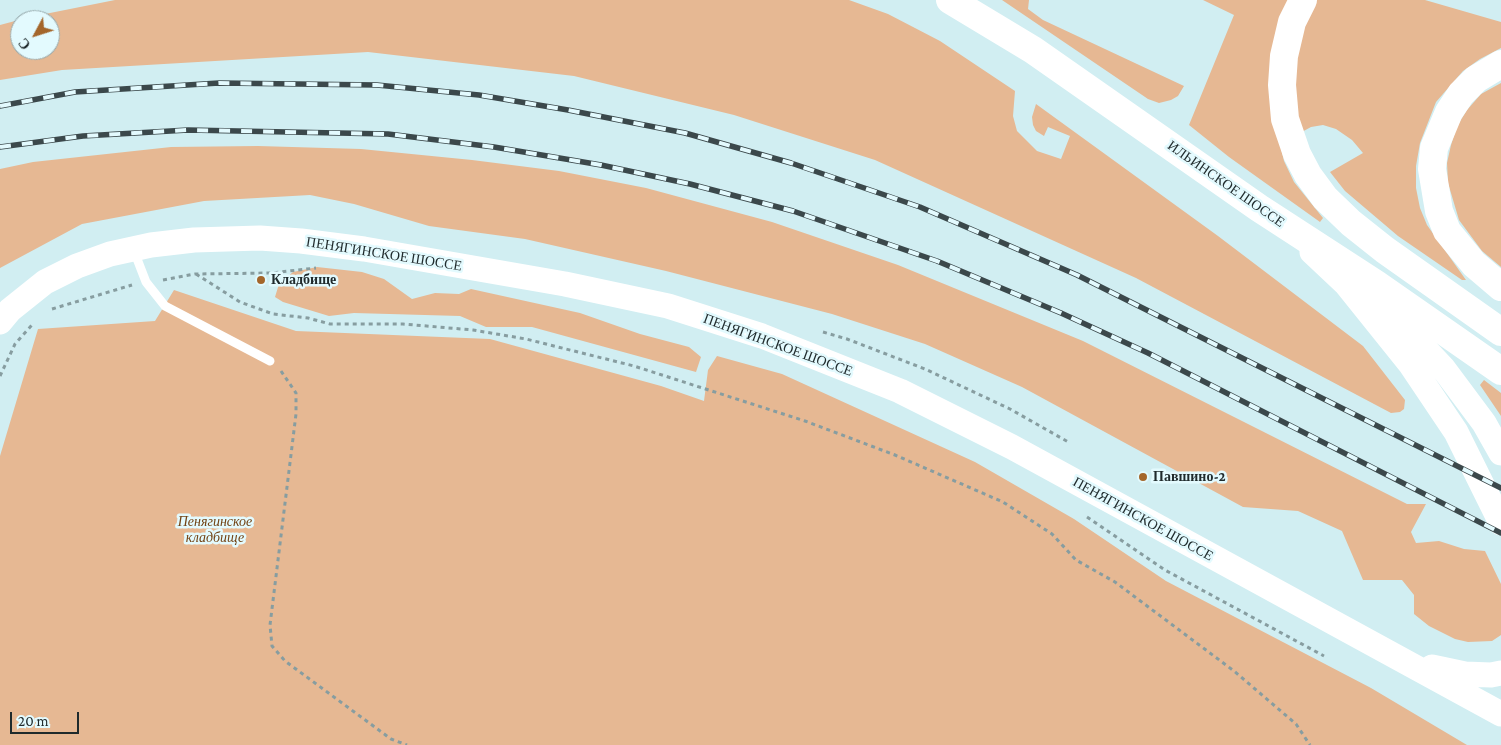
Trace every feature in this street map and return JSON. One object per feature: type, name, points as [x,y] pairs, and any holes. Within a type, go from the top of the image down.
[{"type":"main road","name":"ИЛЬИНСКОЕ ШОССЕ","points":[[950,0],[1033,50],[1259,208],[1376,284],[1501,371]]},
{"type":"main road","points":[[1303,0],[1292,22],[1284,56],[1282,85],[1286,119],[1297,154],[1308,175],[1325,198],[1351,223],[1385,250],[1501,332]]},
{"type":"main road","points":[[1501,64],[1476,79],[1461,94],[1449,112],[1434,148],[1432,170],[1438,211],[1447,231],[1474,264],[1501,287]]},
{"type":"main road","points":[[1259,208],[1313,252],[1346,284],[1413,336],[1443,368],[1484,423],[1501,453]]},
{"type":"main road","name":"ПЕНЯГИНСКОЕ ШОССЕ","points":[[0,322],[24,297],[45,282],[77,266],[133,248],[194,240],[260,238],[346,247],[565,284],[668,306],[762,336],[900,391],[960,421],[1501,714]]},
{"type":"main road","points":[[1346,284],[1411,365],[1456,432],[1501,523]]},
{"type":"main road","points":[[1414,666],[1491,676],[1501,672]]},
{"type":"main road","points":[[1414,666],[1501,732]]},
{"type":"lane","points":[[133,248],[146,282],[165,306],[270,361]]},
{"type":"path","points":[[46,313],[52,308],[120,287],[146,282],[195,274],[271,273],[321,268]]},
{"type":"path","points":[[195,274],[240,302],[273,314],[330,324],[403,324],[473,330],[526,339],[634,366],[805,421],[895,455],[1003,502],[1052,534],[1076,560],[1115,582],[1234,671],[1296,724],[1310,745]]},
{"type":"path","points":[[0,376],[16,344],[34,323]]},
{"type":"path","points":[[270,361],[284,374],[296,393],[296,414],[270,625],[272,646],[285,661],[391,739],[407,745]]},
{"type":"path","points":[[1085,516],[1165,570],[1324,656]]},
{"type":"green space","points":[[115,0],[849,0],[888,14],[940,41],[1015,91],[1013,116],[1017,131],[1037,151],[1061,159],[1070,136],[1048,127],[1044,136],[1036,131],[1032,117],[1036,104],[1218,236],[1363,346],[1405,400],[1404,409],[1400,412],[1391,413],[1136,278],[875,160],[734,115],[574,76],[368,52],[62,70],[0,80],[0,25],[10,22],[10,60],[60,60],[60,11]]},
{"type":"green space","points":[[1002,0],[1029,0],[1028,9],[1043,20],[1184,86],[1178,96],[1171,100],[1159,103],[1148,99]]},
{"type":"green space","points":[[1203,0],[1425,0],[1501,22],[1501,48],[1463,71],[1436,102],[1420,143],[1416,166],[1416,188],[1420,208],[1427,225],[1466,280],[1462,280],[1398,236],[1345,191],[1330,172],[1363,153],[1352,140],[1336,129],[1323,125],[1311,127],[1280,144],[1284,161],[1294,182],[1323,218],[1320,222],[1229,157],[1189,125],[1234,15]]},
{"type":"green space","points":[[1501,83],[1501,267],[1482,251],[1459,220],[1448,183],[1447,163],[1457,126],[1467,110],[1481,94]]},
{"type":"green space","points":[[258,146],[361,149],[559,171],[646,188],[772,222],[898,265],[1083,341],[1407,504],[1426,504],[1411,532],[1416,543],[1439,541],[1464,549],[1485,551],[1501,584],[1501,635],[1492,641],[1468,642],[1455,639],[1429,626],[1414,614],[1414,595],[1402,580],[1363,580],[1342,531],[1298,511],[1243,507],[1022,387],[925,344],[832,314],[666,271],[525,239],[429,226],[354,204],[310,195],[204,201],[82,224],[0,268],[0,169],[33,162],[171,147]]},
{"type":"green space","points":[[317,267],[362,272],[384,279],[412,299],[435,293],[459,294],[471,289],[580,313],[640,334],[689,347],[701,357],[696,372],[532,327],[486,327],[460,316],[354,313],[329,316],[283,302],[275,297],[279,284],[293,272]]},
{"type":"green space","name":"Пенягинское кладбище","points":[[174,290],[296,331],[490,339],[661,386],[704,401],[708,370],[717,356],[782,374],[975,462],[1074,519],[1166,581],[1371,688],[1467,745],[0,745],[0,456],[38,329],[155,321]]},
{"type":"green space","points":[[1484,380],[1501,393],[1501,416],[1480,385]]},
{"type":"railway","points":[[0,106],[75,92],[219,83],[377,85],[479,95],[685,133],[791,163],[920,207],[1077,275],[1501,488]]},
{"type":"railway","points":[[0,147],[83,136],[188,130],[388,134],[494,147],[601,165],[690,184],[793,211],[937,261],[1061,313],[1148,353],[1501,533]]},
{"type":"place","name":"Кладбище","points":[[261,280]]},
{"type":"place","name":"Павшино-2","points":[[1143,477]]}]
